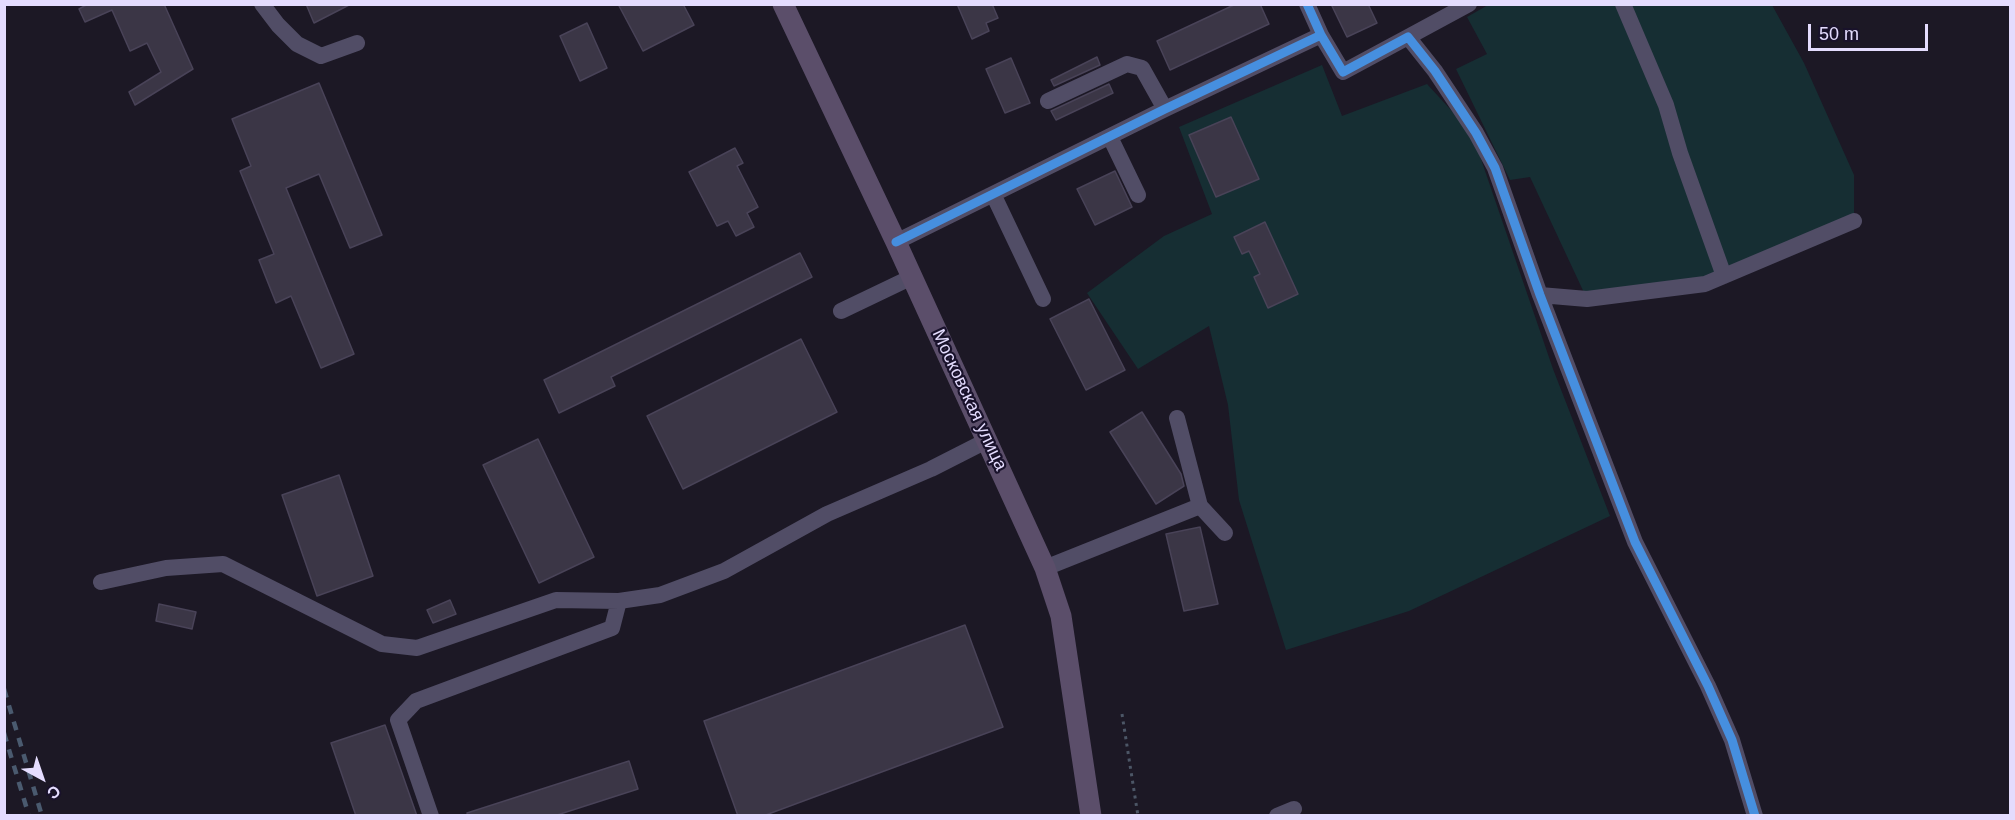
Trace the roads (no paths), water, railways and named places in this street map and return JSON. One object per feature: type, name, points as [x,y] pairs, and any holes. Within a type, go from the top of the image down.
[{"type":"main road","name":"Московская улица","points":[[783,4],[988,440],[1045,568],[1061,616],[1091,816]]},
{"type":"street","points":[[262,4],[297,44],[321,56],[357,43]]},
{"type":"street","points":[[1307,4],[1321,35],[1343,72],[1469,4]]},
{"type":"street","points":[[1623,4],[1666,105],[1680,153],[1724,276]]},
{"type":"street","points":[[896,242],[1321,35]]},
{"type":"street","points":[[1408,37],[1464,112],[1495,168],[1540,295],[1635,542],[1708,686],[1732,740],[1755,816]]},
{"type":"street","points":[[1048,101],[1127,64],[1142,68],[1165,109]]},
{"type":"street","points":[[1110,137],[1138,195]]},
{"type":"street","points":[[993,194],[1043,299]]},
{"type":"street","points":[[1540,295],[1587,299],[1705,284],[1854,221]]},
{"type":"street","points":[[841,311],[912,277]]},
{"type":"street","points":[[1177,418],[1200,506],[1225,533]]},
{"type":"street","points":[[100,582],[166,568],[223,564],[382,644],[417,648],[556,600],[619,601],[660,595],[724,571],[826,514],[931,469],[988,440]]},
{"type":"street","points":[[1045,568],[1200,506]]},
{"type":"street","points":[[431,816],[398,720],[416,701],[612,628],[619,601]]},
{"type":"street","points":[[1277,816],[1294,808]]},
{"type":"railway","points":[[4,689],[42,816]]},
{"type":"railway","points":[[4,733],[29,816]]}]
